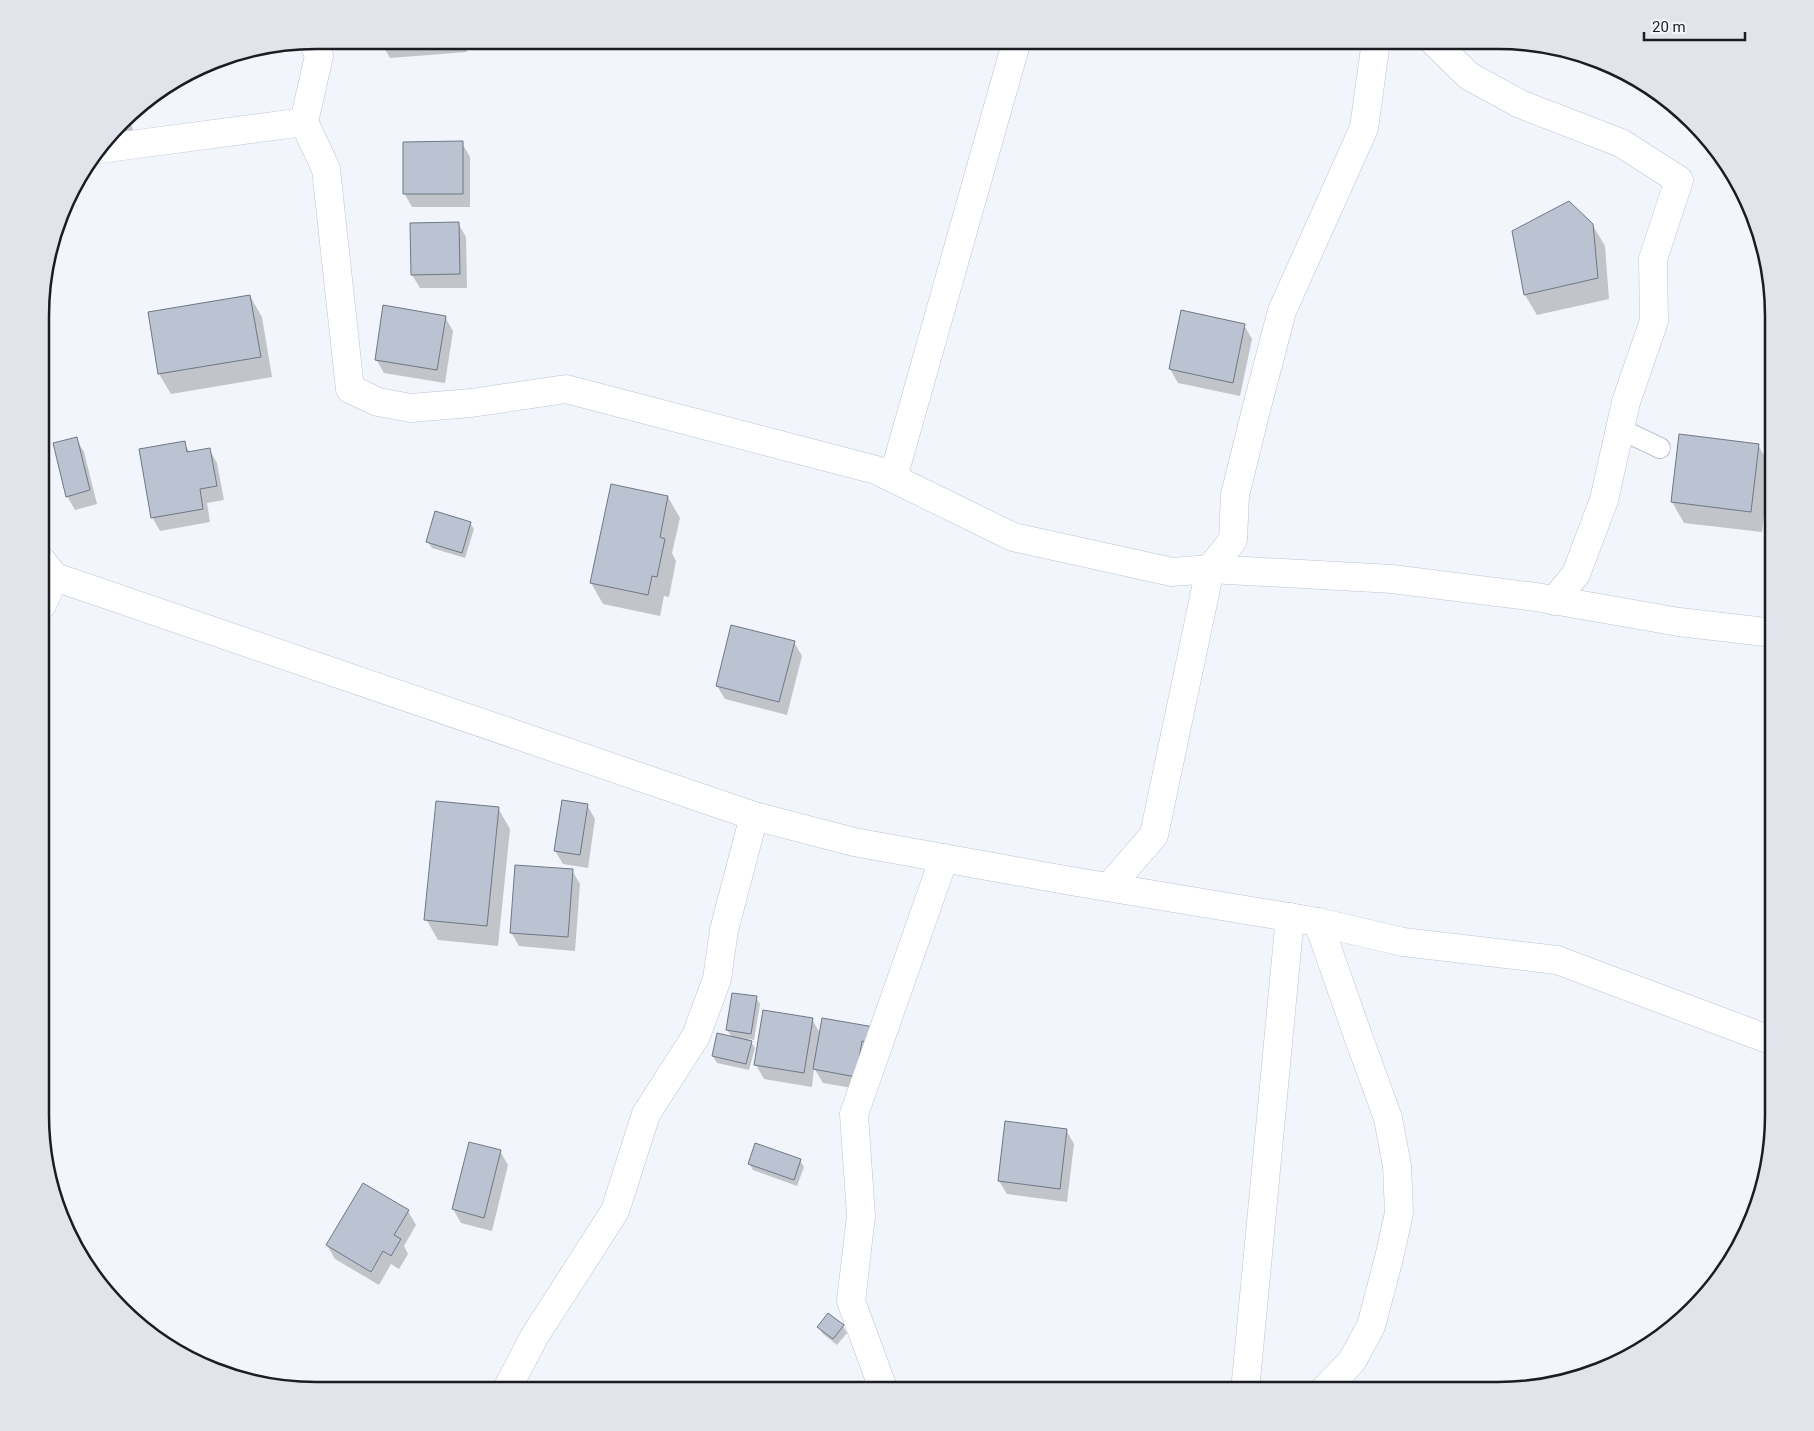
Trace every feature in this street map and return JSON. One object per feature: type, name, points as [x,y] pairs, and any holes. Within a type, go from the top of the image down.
[{"type":"street","points":[[317,49],[320,56],[304,122],[326,169],[350,389],[378,402],[411,408],[471,403],[566,389],[876,470],[1013,537],[1172,572],[1210,570],[1392,580],[1554,600],[1678,622],[1765,632]]},
{"type":"street","points":[[893,478],[1014,49]]},
{"type":"street","points":[[1109,887],[1154,836],[1210,570],[1233,540],[1235,495],[1282,312],[1364,128],[1375,49]]},
{"type":"street","points":[[1443,49],[1469,76],[1520,104],[1622,143],[1679,180],[1653,259],[1654,321],[1626,402],[1604,500],[1576,574],[1554,600]]},
{"type":"street","points":[[108,148],[304,122]]},
{"type":"street","points":[[49,569],[754,816],[854,842],[1318,922],[1403,942],[1557,960],[1765,1038]]},
{"type":"street","points":[[510,1382],[534,1337],[615,1211],[646,1114],[696,1036],[717,979],[724,930],[754,816]]},
{"type":"street","points":[[881,1382],[851,1301],[861,1216],[854,1114],[944,858]]},
{"type":"street","points":[[1246,1382],[1290,917]]},
{"type":"street","points":[[1318,922],[1388,1118],[1397,1166],[1399,1213],[1371,1326],[1352,1361],[1332,1382]]},
{"type":"lane","points":[[1620,429],[1660,448]]},
{"type":"building","points":[[463,141],[463,194],[403,194],[403,142]]},
{"type":"building","points":[[1569,201],[1593,224],[1598,278],[1524,295],[1512,231]]},
{"type":"building","points":[[459,222],[460,274],[411,275],[410,223]]},
{"type":"building","points":[[250,295],[261,357],[158,374],[148,312]]},
{"type":"building","points":[[383,305],[446,316],[437,370],[375,360]]},
{"type":"building","points":[[1181,310],[1245,324],[1233,383],[1169,369]]},
{"type":"building","points":[[1679,434],[1759,444],[1751,512],[1671,502]]},
{"type":"building","points":[[77,437],[90,490],[66,497],[53,443]]},
{"type":"building","points":[[185,441],[187,452],[210,448],[217,486],[200,489],[203,509],[151,518],[139,449]]},
{"type":"building","points":[[611,484],[668,496],[660,537],[665,539],[657,577],[652,576],[648,595],[590,583]]},
{"type":"building","points":[[435,511],[471,522],[462,553],[426,542]]},
{"type":"building","points":[[731,625],[795,641],[779,702],[716,686]]},
{"type":"building","points":[[562,800],[588,804],[580,855],[554,851]]},
{"type":"building","points":[[436,801],[499,807],[487,926],[424,920]]},
{"type":"building","points":[[515,865],[573,869],[568,937],[510,933]]},
{"type":"building","points":[[732,993],[757,996],[751,1034],[726,1030]]},
{"type":"building","points":[[763,1010],[813,1018],[804,1073],[754,1065]]},
{"type":"building","points":[[822,1018],[874,1027],[872,1043],[862,1041],[856,1077],[813,1069]]},
{"type":"building","points":[[717,1033],[752,1041],[746,1064],[712,1056]]},
{"type":"building","points":[[1005,1121],[1067,1129],[1060,1189],[998,1181]]},
{"type":"building","points":[[469,1142],[501,1150],[484,1218],[452,1209]]},
{"type":"building","points":[[755,1143],[801,1159],[794,1180],[748,1164]]},
{"type":"building","points":[[363,1183],[409,1210],[394,1235],[401,1239],[391,1256],[383,1251],[371,1272],[326,1245]]},
{"type":"building","points":[[828,1313],[844,1325],[833,1339],[817,1327]]}]
